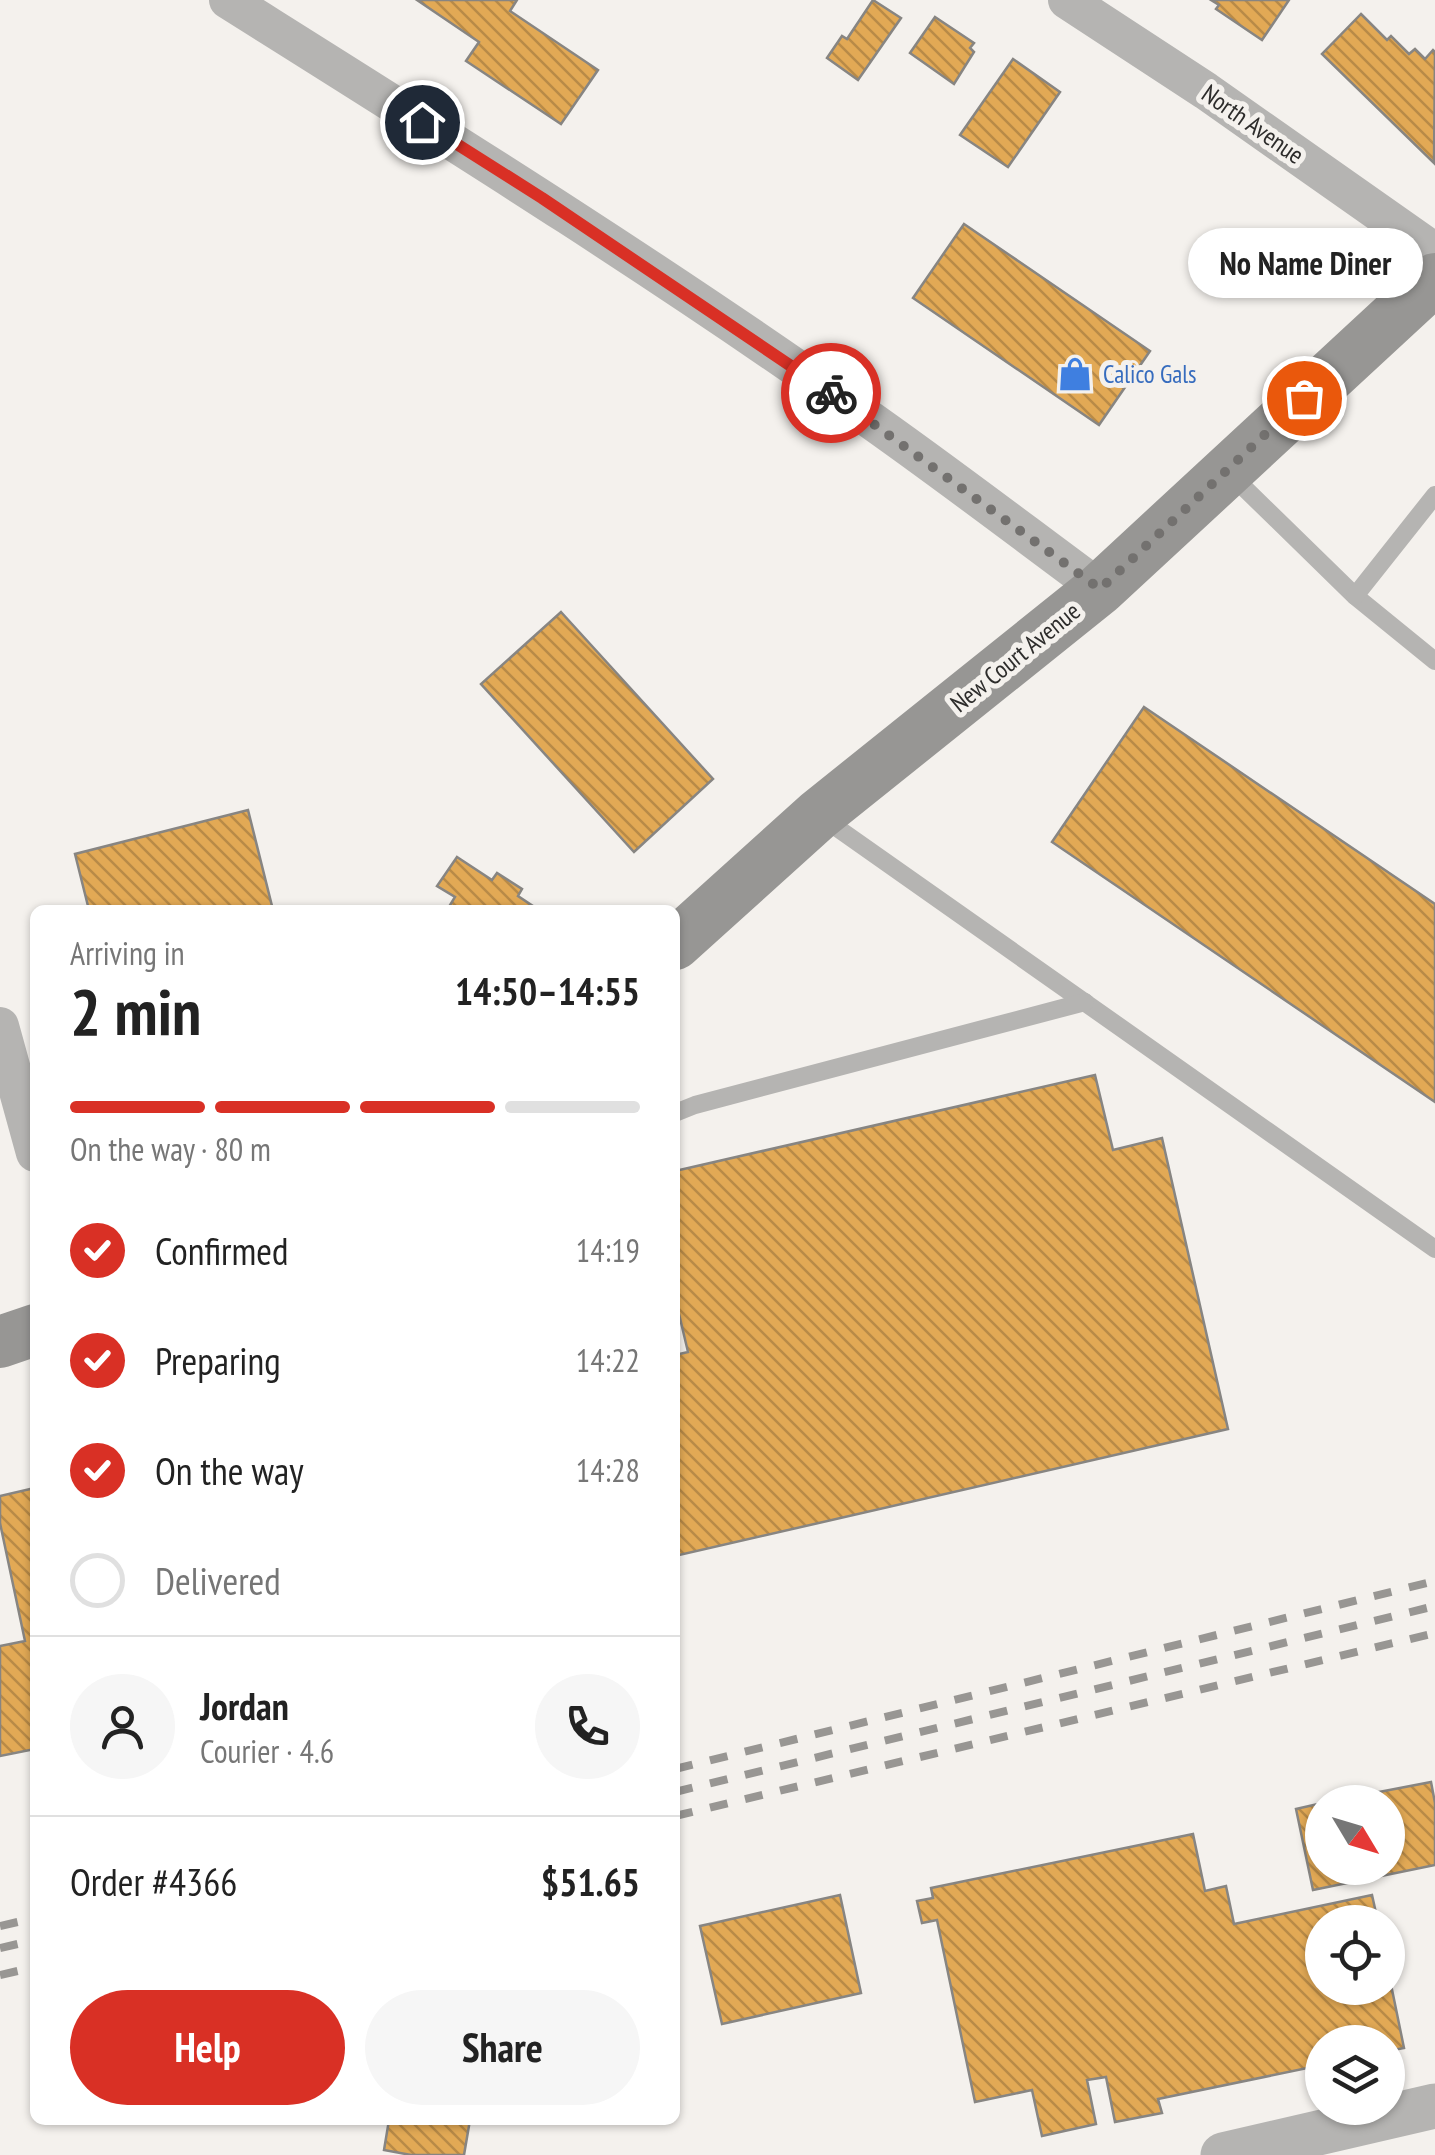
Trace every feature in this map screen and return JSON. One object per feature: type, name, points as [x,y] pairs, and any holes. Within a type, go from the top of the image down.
[{"type":"main road","name":"New Court Avenue","points":[[680,939],[818,815],[1100,589],[1435,278]]},
{"type":"main road","points":[[0,1342],[30,1332]]},
{"type":"street","points":[[228,0],[542,198],[741,332],[862,414],[1100,589]]},
{"type":"street","name":"North Avenue","points":[[1068,0],[1206,91],[1435,252]]},
{"type":"street","points":[[0,1026],[30,1135]]},
{"type":"street","points":[[1223,2155],[1435,2106]]},
{"type":"lane","points":[[1226,470],[1355,596],[1435,661]]},
{"type":"lane","points":[[1355,596],[1435,495]]},
{"type":"lane","points":[[818,815],[1435,1249]]},
{"type":"lane","points":[[680,1112],[695,1104],[1085,1002]]},
{"type":"building","points":[[417,0],[517,0],[510,11],[598,70],[561,124],[466,61],[479,42]]},
{"type":"building","points":[[873,0],[901,18],[858,80],[827,58],[842,36],[847,39]]},
{"type":"building","points":[[1211,0],[1289,0],[1262,40],[1216,9],[1219,5]]},
{"type":"building","points":[[1361,14],[1387,40],[1391,36],[1409,54],[1415,49],[1425,59],[1435,52],[1434,163],[1322,54]]},
{"type":"building","points":[[935,17],[974,43],[970,48],[974,52],[954,84],[910,53]]},
{"type":"building","points":[[1013,59],[1060,92],[1008,167],[960,135]]},
{"type":"building","points":[[964,224],[1150,351],[1099,425],[913,298]]},
{"type":"building","points":[[561,612],[713,779],[634,852],[481,684]]},
{"type":"building","points":[[1144,707],[1435,904],[1435,1102],[1052,842]]},
{"type":"building","points":[[248,810],[272,905],[88,905],[75,854]]},
{"type":"building","points":[[457,857],[492,880],[497,873],[522,889],[518,896],[532,905],[450,905],[455,897],[437,886]]},
{"type":"building","points":[[1095,1075],[1113,1150],[1162,1138],[1228,1429],[680,1555],[680,1354],[688,1352],[680,1318],[680,1170]]},
{"type":"building","points":[[30,1489],[30,1750],[0,1756],[0,1646],[25,1641],[0,1523],[0,1496]]},
{"type":"building","points":[[1431,1782],[1435,1865],[1405,1871],[1405,1787]]},
{"type":"building","points":[[1305,1807],[1305,1852],[1296,1809]]},
{"type":"building","points":[[1193,1834],[1205,1891],[1226,1886],[1234,1924],[1305,1909],[1305,2005],[1395,2005],[1399,2025],[1305,2025],[1305,2069],[1158,2099],[1162,2113],[1115,2122],[1106,2077],[1087,2080],[1096,2124],[1042,2136],[1032,2090],[975,2102],[937,1920],[922,1923],[917,1901],[933,1898],[931,1888]]},
{"type":"building","points":[[1312,1885],[1337,1885],[1313,1890]]},
{"type":"building","points":[[840,1895],[861,1993],[722,2024],[700,1926]]},
{"type":"building","points":[[1372,1895],[1374,1905],[1324,1905]]},
{"type":"building","points":[[388,2125],[469,2125],[464,2155],[411,2155],[384,2150]]},
{"type":"railway","points":[[680,1768],[1435,1581]]},
{"type":"railway","points":[[680,1791],[1435,1606]]},
{"type":"railway","points":[[680,1815],[1435,1633]]},
{"type":"railway","points":[[0,1926],[30,1919]]},
{"type":"railway","points":[[0,1948],[30,1941]]},
{"type":"railway","points":[[0,1975],[30,1968]]},
{"type":"way so far","points":[[831,393],[1100,589],[1304,398]]},
{"type":"place","name":"Calico Gals","points":[[1075,374]]},
{"type":"place","name":"No Name Diner","points":[[1304,398]]},
{"type":"route","points":[[422,122],[831,393]]}]
